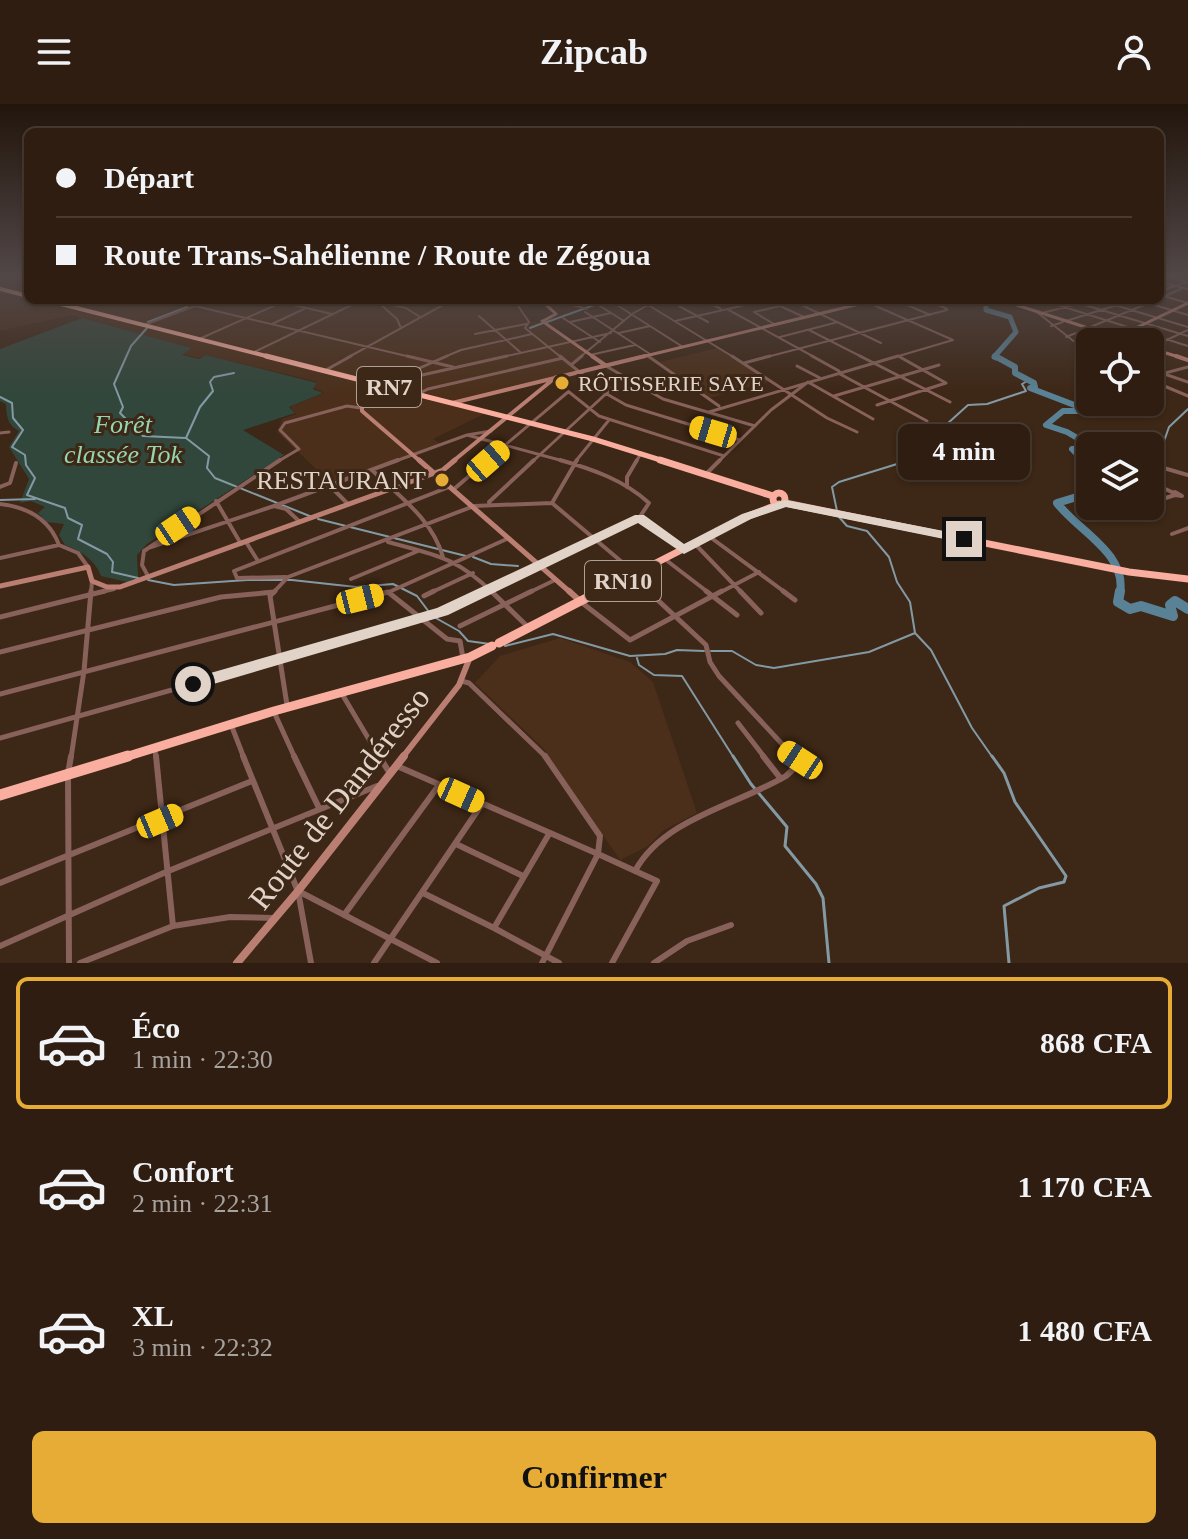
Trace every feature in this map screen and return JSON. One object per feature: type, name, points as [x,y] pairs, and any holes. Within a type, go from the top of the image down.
[{"type":"highway","name":"RN7","points":[[101,314],[593,439],[779,500],[1112,566],[1188,577]]},
{"type":"highway","name":"RN10","points":[[0,795],[287,707],[466,657],[779,500]]},
{"type":"street","points":[[144,325],[172,314]]},
{"type":"street","points":[[229,314],[453,367]]},
{"type":"street","points":[[199,339],[256,314]]},
{"type":"street","points":[[272,324],[294,314]]},
{"type":"street","points":[[252,353],[332,314]]},
{"type":"street","points":[[392,314],[401,328]]},
{"type":"street","points":[[415,314],[420,317]]},
{"type":"street","points":[[324,371],[425,314]]},
{"type":"street","points":[[523,314],[528,323]]},
{"type":"street","points":[[556,314],[600,342]]},
{"type":"street","points":[[475,334],[542,321],[556,314]]},
{"type":"street","points":[[590,314],[720,407]]},
{"type":"street","points":[[570,322],[606,314]]},
{"type":"street","points":[[613,314],[624,321]]},
{"type":"street","points":[[571,365],[589,354],[632,314]]},
{"type":"street","points":[[632,314],[683,347]]},
{"type":"street","points":[[663,314],[785,388],[827,418],[857,432]]},
{"type":"street","points":[[694,314],[708,322]]},
{"type":"street","points":[[674,321],[706,314]]},
{"type":"street","points":[[733,314],[927,421]]},
{"type":"street","points":[[755,314],[774,324]]},
{"type":"street","points":[[798,314],[804,317]]},
{"type":"street","points":[[451,403],[815,314]]},
{"type":"street","points":[[821,314],[881,343]]},
{"type":"street","points":[[709,412],[953,340],[895,314]]},
{"type":"street","points":[[1041,314],[1051,326],[1076,343]]},
{"type":"street","points":[[1043,314],[1087,328],[1119,315]]},
{"type":"street","points":[[1051,326],[1086,314]]},
{"type":"street","points":[[1086,314],[1131,328]]},
{"type":"street","points":[[1116,314],[1188,336]]},
{"type":"street","points":[[1145,314],[1188,329]]},
{"type":"street","points":[[1137,328],[1166,314]]},
{"type":"street","points":[[744,363],[930,315]]},
{"type":"street","points":[[479,316],[520,352]]},
{"type":"street","points":[[542,321],[623,378],[663,399],[755,426]]},
{"type":"street","points":[[778,337],[838,322]]},
{"type":"street","points":[[528,323],[525,328],[605,393],[639,410],[740,440]]},
{"type":"street","points":[[395,379],[650,326]]},
{"type":"street","points":[[1164,342],[1188,329]]},
{"type":"street","points":[[809,330],[950,402]]},
{"type":"street","points":[[1066,337],[1076,333]]},
{"type":"street","points":[[380,385],[463,349],[532,334]]},
{"type":"street","points":[[1164,339],[1188,346]]},
{"type":"street","points":[[589,354],[636,344]]},
{"type":"street","points":[[1164,354],[1188,363]]},
{"type":"street","points":[[877,405],[946,381],[898,356]]},
{"type":"street","points":[[417,395],[428,389],[563,358]]},
{"type":"street","points":[[1164,374],[1188,363]]},
{"type":"street","points":[[834,396],[939,365]]},
{"type":"street","points":[[797,366],[820,378]]},
{"type":"street","points":[[1164,374],[1188,382]]},
{"type":"street","points":[[488,504],[623,378]]},
{"type":"street","points":[[555,379],[588,410],[724,456]]},
{"type":"street","points":[[0,617],[141,581],[443,470],[555,379]]},
{"type":"street","points":[[704,476],[755,426],[808,382]]},
{"type":"street","points":[[808,382],[873,419]]},
{"type":"street","points":[[1164,385],[1188,396]]},
{"type":"street","points":[[361,408],[391,388]]},
{"type":"street","points":[[568,392],[453,488],[405,503],[234,571],[237,578],[285,579],[474,506],[552,503],[634,575],[709,651],[710,662],[719,676],[786,751],[801,762],[781,779],[670,831],[637,862],[635,871]]},
{"type":"street","points":[[149,578],[142,565],[144,551],[299,449],[280,430],[285,423],[347,406],[361,408],[581,602],[630,640],[759,572]]},
{"type":"street","points":[[552,503],[572,466],[610,419]]},
{"type":"street","points":[[149,548],[467,435],[491,431]]},
{"type":"street","points":[[0,433],[9,432]]},
{"type":"street","points":[[0,738],[443,611],[639,518],[649,503],[602,473],[467,435]]},
{"type":"street","points":[[627,487],[627,477],[641,453]]},
{"type":"street","points":[[0,487],[10,483],[16,463]]},
{"type":"street","points":[[1164,468],[1188,475]]},
{"type":"street","points":[[372,471],[428,524],[440,542],[443,557]]},
{"type":"street","points":[[330,486],[348,504]]},
{"type":"street","points":[[1164,488],[1188,499]]},
{"type":"street","points":[[1164,499],[1188,492]]},
{"type":"street","points":[[216,501],[258,561]]},
{"type":"street","points":[[0,507],[17,506],[36,512],[55,532],[59,545]]},
{"type":"street","points":[[274,506],[286,509],[300,522]]},
{"type":"street","points":[[639,518],[684,550]]},
{"type":"street","points":[[1172,534],[1188,528]]},
{"type":"street","points":[[709,536],[795,600]]},
{"type":"street","points":[[0,694],[395,589],[509,538]]},
{"type":"street","points":[[385,541],[453,561],[473,573],[529,627]]},
{"type":"street","points":[[695,544],[761,613]]},
{"type":"street","points":[[0,558],[59,545],[78,553],[88,567],[92,581],[84,671],[68,774],[69,963]]},
{"type":"street","points":[[351,579],[421,550]]},
{"type":"street","points":[[666,559],[737,615]]},
{"type":"street","points":[[0,586],[88,567]]},
{"type":"street","points":[[424,596],[473,573]]},
{"type":"street","points":[[285,579],[270,596],[287,707]]},
{"type":"street","points":[[460,626],[556,580]]},
{"type":"street","points":[[92,581],[107,587],[120,587]]},
{"type":"street","points":[[395,589],[447,639],[460,641],[466,657]]},
{"type":"street","points":[[0,652],[221,597],[274,592]]},
{"type":"street","name":"Route de Dandéresso","points":[[237,963],[298,891],[461,681],[466,657]]},
{"type":"street","points":[[461,681],[469,683],[542,751],[600,836],[598,854],[544,960]]},
{"type":"street","points":[[340,692],[390,774]]},
{"type":"street","points":[[274,711],[319,808]]},
{"type":"street","points":[[738,723],[781,779]]},
{"type":"street","points":[[231,725],[298,891],[311,963]]},
{"type":"street","points":[[154,748],[173,926]]},
{"type":"street","points":[[397,766],[657,881],[612,963]]},
{"type":"street","points":[[0,883],[160,821],[252,781]]},
{"type":"street","points":[[0,946],[166,872],[383,783]]},
{"type":"street","points":[[344,915],[439,785]]},
{"type":"street","points":[[374,963],[482,804]]},
{"type":"street","points":[[494,928],[549,834]]},
{"type":"street","points":[[456,844],[523,876]]},
{"type":"street","points":[[298,891],[435,962]]},
{"type":"street","points":[[423,893],[494,928],[544,960],[559,963]]},
{"type":"street","points":[[80,963],[173,926],[230,917],[275,918]]},
{"type":"street","points":[[654,963],[687,941],[731,925]]},
{"type":"shaded area","points":[[0,314],[521,314],[526,321],[544,323],[586,353],[569,365],[576,371],[454,400],[448,404],[484,414],[433,439],[442,444],[332,484],[277,432],[282,419],[296,414],[290,407],[324,393],[314,388],[317,382],[207,355],[199,358],[181,354],[192,348],[71,315],[0,331]]},
{"type":"shaded area","points":[[717,348],[771,381],[710,398],[660,362]]},
{"type":"shaded area","points":[[560,638],[630,662],[653,682],[697,813],[664,830],[648,846],[620,860],[543,748],[475,683],[500,656]]},
{"type":"green space","name":"Forêt classée Tok","points":[[82,318],[192,348],[182,355],[199,359],[206,355],[317,383],[313,389],[323,393],[289,407],[295,413],[243,430],[284,455],[147,544],[137,555],[138,577],[127,582],[101,576],[87,557],[65,545],[59,535],[64,524],[47,522],[38,513],[45,507],[31,501],[20,503],[29,479],[9,447],[19,431],[8,420],[6,404],[0,401],[0,349]]},
{"type":"waterway","points":[[148,322],[169,314]]},
{"type":"waterway","points":[[547,322],[569,314]]},
{"type":"waterway","points":[[996,358],[1016,332],[1010,317],[1000,314]]},
{"type":"waterway","points":[[530,328],[543,323]]},
{"type":"waterway","points":[[147,328],[131,346],[114,384],[123,407],[120,413],[143,436],[186,438]]},
{"type":"waterway","points":[[995,356],[1015,367],[1015,373],[1034,383],[1035,387],[1030,388],[1090,411],[1063,411],[1046,425],[1076,437]]},
{"type":"waterway","points":[[186,438],[200,407],[213,391],[210,382],[214,377],[234,373]]},
{"type":"waterway","points":[[837,511],[832,487],[839,482],[897,464],[900,460],[898,450],[936,434],[968,405],[987,404],[1026,391],[1022,384],[1029,380]]},
{"type":"waterway","points":[[0,397],[12,403],[13,418],[23,430],[12,447],[25,455],[26,465],[35,478],[27,495],[65,508],[68,518],[82,525],[78,539],[107,554],[113,562],[112,572],[138,578]]},
{"type":"waterway","points":[[1164,441],[1169,427],[1188,409]]},
{"type":"waterway","points":[[186,438],[209,456],[207,468],[215,478],[312,517]]},
{"type":"waterway","points":[[1076,449],[1072,449],[1076,453]]},
{"type":"waterway","points":[[1076,497],[1057,503],[1109,554],[1120,579],[1120,591]]},
{"type":"waterway","points":[[0,500],[35,499]]},
{"type":"waterway","points":[[839,517],[847,526],[867,531],[889,557],[897,582],[910,602],[915,633]]},
{"type":"waterway","points":[[318,519],[466,556]]},
{"type":"waterway","points":[[473,557],[491,564],[518,566]]},
{"type":"waterway","points":[[148,580],[174,585],[247,580],[292,580],[356,587],[393,584],[417,596],[429,612]]},
{"type":"waterway","points":[[1120,591],[1118,602],[1130,609],[1141,606],[1173,616],[1170,605],[1175,601],[1188,609]]},
{"type":"waterway","points":[[434,617],[459,631],[468,641],[490,644]]},
{"type":"waterway","points":[[711,651],[732,651],[756,665],[774,668],[869,652],[915,633]]},
{"type":"waterway","points":[[915,633],[931,650],[972,728],[993,758]]},
{"type":"waterway","points":[[505,646],[553,634],[630,656],[665,654],[677,650],[704,651]]},
{"type":"waterway","points":[[637,658],[639,665],[654,675],[682,676],[734,758]]},
{"type":"waterway","points":[[733,756],[751,784],[787,827],[785,846],[816,884],[823,898],[829,963]]},
{"type":"waterway","points":[[992,756],[1004,773],[1015,802],[1066,876],[1064,882],[1039,888],[1004,906],[1009,963]]},
{"type":"place","name":"RÔTISSERIE SAYE","points":[[562,383]]},
{"type":"place","name":"RESTAURANT","points":[[442,480]]},
{"type":"route","points":[[193,684],[408,624],[436,611],[443,611],[639,518],[684,550],[761,510],[785,503],[964,539]]}]
